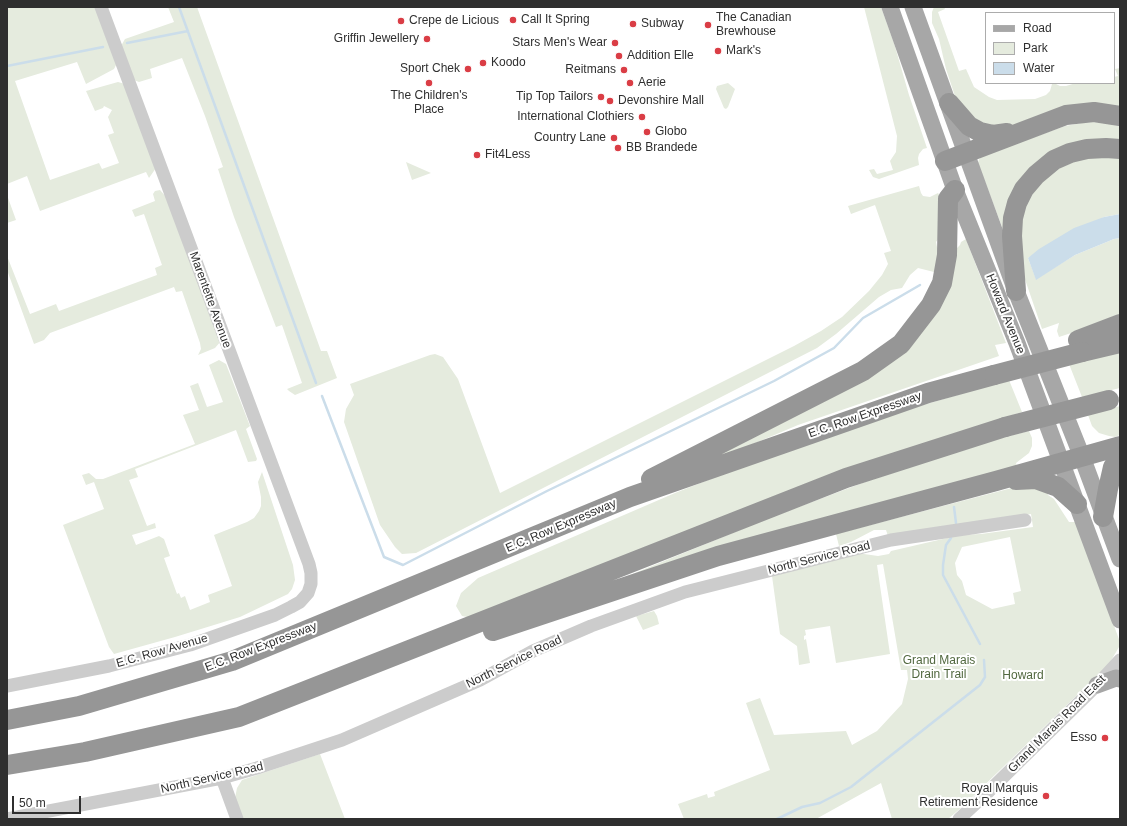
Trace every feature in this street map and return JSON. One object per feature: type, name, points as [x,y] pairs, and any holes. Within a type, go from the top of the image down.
[{"type":"highway","points":[[949,103],[969,126],[980,132],[993,135],[1038,127]]},
{"type":"highway","points":[[945,162],[967,152],[1066,116],[1094,112],[1120,116]]},
{"type":"highway","points":[[1016,291],[1012,236],[1013,218],[1017,202],[1024,189],[1036,175],[1054,160],[1070,153],[1087,149],[1106,148],[1120,150]]},
{"type":"highway","points":[[522,542],[614,498],[863,371],[901,344],[931,305],[942,283],[947,255],[948,199],[955,190]]},
{"type":"highway","points":[[1080,346],[1120,324]]},
{"type":"highway","points":[[1080,346],[1120,343]]},
{"type":"highway","name":"E.C. Row Expressway","points":[[7,720],[79,706],[232,661],[630,497],[993,370],[1080,346]]},
{"type":"highway","points":[[239,717],[846,478],[1005,427],[1115,398]]},
{"type":"highway","points":[[7,764],[85,752],[239,717],[718,556],[1120,446]]},
{"type":"highway","points":[[1104,517],[1108,489],[1114,467],[1120,460]]},
{"type":"highway","points":[[996,481],[1036,479],[1058,487],[1077,504]]},
{"type":"main road","name":"Howard Avenue","points":[[890,7],[955,190],[1017,343],[1120,620]]},
{"type":"main road","name":"Howard Avenue","points":[[914,7],[1016,291],[1082,457],[1120,559]]},
{"type":"main road","points":[[1097,685],[1116,678],[1120,679]]},
{"type":"street","name":"Marentette Avenue","points":[[101,7],[309,564],[311,584],[308,593]]},
{"type":"street","name":"North Service Road","points":[[7,819],[222,778],[342,740],[480,680],[533,652],[591,626],[685,592],[891,540],[1025,520]]},
{"type":"street","name":"E.C. Row Avenue","points":[[7,686],[109,666],[190,645],[275,615],[300,602],[308,593]]},
{"type":"street","name":"Grand Marais Road East","points":[[966,817],[1120,660]]},
{"type":"street","points":[[222,778],[237,819]]},
{"type":"green space","points":[[7,7],[96,7],[117,63],[114,69],[86,84],[77,62],[15,81],[50,180],[99,163],[102,169],[119,163],[108,135],[114,133],[108,117],[112,110],[104,106],[103,108],[95,111],[86,91],[118,82],[125,84],[156,168],[149,178],[146,172],[40,211],[27,176],[7,184]]},
{"type":"green space","points":[[168,7],[197,7],[321,351],[327,351],[337,378],[295,395],[287,389],[302,383],[282,325],[276,327],[234,217],[218,169],[223,167],[182,58],[150,69],[152,78],[139,82],[134,80],[121,46],[125,39],[174,22]]},
{"type":"green space","points":[[864,7],[881,7],[927,148],[923,149],[919,154],[919,165],[879,179],[873,177],[869,170],[874,169],[877,174],[893,170],[890,161],[896,152],[897,136]]},
{"type":"green space","points":[[934,7],[944,7],[945,9],[938,12],[959,71],[966,69],[974,87],[989,97],[997,100],[1035,99],[1046,95],[1050,91],[1052,84],[1066,86],[1073,84],[1115,84],[1115,77],[1118,76],[1115,69],[1120,68],[1120,108],[999,132],[982,129],[955,96],[946,69],[939,39],[932,23],[932,12]]},
{"type":"green space","points":[[728,83],[735,89],[726,109],[724,108],[716,89],[717,86]]},
{"type":"green space","points":[[1092,122],[1120,126],[1120,145],[1045,162],[1005,235],[978,163],[979,159],[982,156],[1065,126]]},
{"type":"green space","points":[[1079,157],[1120,157],[1120,214],[1104,217],[1028,258],[1036,279],[1075,255],[1120,238],[1120,317],[1059,337],[1057,331],[1059,323],[1042,329],[1017,256],[1021,211],[1035,189],[1051,173]]},
{"type":"green space","points":[[406,162],[431,173],[412,180]]},
{"type":"green space","points":[[919,186],[923,196],[930,197],[938,193],[942,199],[939,238],[936,242],[937,247],[940,250],[938,273],[918,268],[910,275],[902,288],[891,290],[879,297],[836,334],[817,348],[416,553],[402,554],[395,547],[380,525],[344,422],[346,409],[354,395],[350,384],[430,355],[435,354],[443,357],[458,379],[500,493],[794,346],[842,317],[869,291],[882,275],[888,264],[884,253],[891,251],[875,205],[851,214],[848,206]]},
{"type":"green space","points":[[160,190],[167,198],[221,341],[215,348],[198,355],[201,349],[200,343],[182,291],[176,292],[174,287],[50,333],[44,340],[34,344],[7,270],[7,256],[30,314],[56,304],[59,311],[157,275],[155,268],[162,265],[144,214],[135,217],[132,210],[155,201],[153,194],[155,191]]},
{"type":"green space","points":[[7,195],[16,220],[7,223]]},
{"type":"green space","points":[[966,239],[1006,343],[995,345],[999,356],[798,425],[647,489],[889,359],[955,250],[961,242]]},
{"type":"green space","points":[[1120,352],[1120,388],[1082,397],[1069,364]]},
{"type":"green space","points":[[219,360],[226,364],[250,426],[246,429],[257,459],[256,461],[248,462],[236,430],[135,469],[138,477],[129,480],[147,526],[155,523],[156,528],[132,535],[136,545],[159,536],[164,539],[170,556],[164,558],[177,594],[179,593],[181,598],[185,596],[190,610],[210,602],[208,595],[232,586],[214,535],[254,518],[261,506],[258,482],[262,472],[293,565],[295,580],[292,589],[288,594],[240,617],[114,654],[109,647],[63,525],[104,509],[94,482],[86,485],[82,475],[89,473],[96,479],[103,479],[195,444],[183,415],[199,410],[190,386],[198,383],[207,407],[223,402],[209,365]]},
{"type":"green space","points":[[1009,380],[1022,412],[895,453],[472,618],[462,616],[456,606],[461,593],[478,578],[675,493],[774,454],[906,410]]},
{"type":"green space","points":[[1120,406],[1120,435],[1115,437],[1099,433],[1092,426],[1088,415]]},
{"type":"green space","points":[[1029,431],[1032,438],[1032,446],[1029,453],[1016,463],[1017,467],[591,591],[764,520],[865,482],[993,440]]},
{"type":"green space","points":[[1027,484],[1048,490],[1048,495],[1054,499],[1069,522],[1076,522],[1120,642],[1119,647],[1109,664],[948,819],[892,819],[881,783],[816,819],[684,819],[678,804],[707,794],[708,798],[715,796],[714,792],[770,770],[746,703],[760,698],[774,735],[846,731],[852,745],[877,731],[902,704],[908,679],[907,670],[901,670],[883,564],[877,565],[890,654],[836,663],[830,626],[805,630],[806,635],[804,636],[804,640],[806,639],[810,663],[799,665],[797,646],[780,634],[772,576],[857,553],[878,556],[889,554],[891,551],[960,535],[981,534],[1033,527],[1031,514],[888,536],[886,530],[874,530],[851,542],[839,546],[836,534]],"holes":[[[1010,537],[1021,591],[1013,593],[1015,604],[992,609],[966,595],[962,581],[957,575],[955,563],[962,547]]]},
{"type":"green space","points":[[654,611],[659,624],[643,630],[636,616]]},
{"type":"green space","points":[[320,754],[345,819],[243,819],[235,798],[237,788],[242,780]]},
{"type":"water","points":[[1120,214],[1120,238],[1075,255],[1036,280],[1028,258],[1039,249],[1074,228],[1104,217]]},
{"type":"waterway","points":[[179,7],[316,383]]},
{"type":"waterway","points":[[127,43],[188,31]]},
{"type":"waterway","points":[[7,66],[103,47]]},
{"type":"waterway","points":[[322,396],[384,557],[403,565],[547,491],[774,381],[834,348],[863,318],[920,285]]},
{"type":"waterway","points":[[954,507],[956,523]]},
{"type":"waterway","points":[[951,538],[946,545],[943,575],[980,644]]},
{"type":"waterway","points":[[777,819],[802,807],[820,803],[851,787],[980,685],[985,677],[984,660]]},
{"type":"place","name":"Call It Spring","points":[[513,20]]},
{"type":"place","name":"Crepe de Licious","points":[[401,21]]},
{"type":"place","name":"Subway","points":[[633,24]]},
{"type":"place","name":"The Canadian Brewhouse","points":[[708,25]]},
{"type":"place","name":"Griffin Jewellery","points":[[427,39]]},
{"type":"place","name":"Stars Men's Wear","points":[[615,43]]},
{"type":"place","name":"Mark's","points":[[718,51]]},
{"type":"place","name":"Addition Elle","points":[[619,56]]},
{"type":"place","name":"Koodo","points":[[483,63]]},
{"type":"place","name":"Sport Chek","points":[[468,69]]},
{"type":"place","name":"Reitmans","points":[[624,70]]},
{"type":"place","name":"The Children's Place","points":[[429,83]]},
{"type":"place","name":"Aerie","points":[[630,83]]},
{"type":"place","name":"Tip Top Tailors","points":[[601,97]]},
{"type":"place","name":"Devonshire Mall","points":[[610,101]]},
{"type":"place","name":"International Clothiers","points":[[642,117]]},
{"type":"place","name":"Globo","points":[[647,132]]},
{"type":"place","name":"Country Lane","points":[[614,138]]},
{"type":"place","name":"BB Brandede","points":[[618,148]]},
{"type":"place","name":"Fit4Less","points":[[477,155]]},
{"type":"place","name":"Esso","points":[[1105,738]]},
{"type":"place","name":"Royal Marquis Retirement Residence","points":[[1046,796]]},
{"type":"park label","name":"Grand Marais Drain Trail","points":[[939,668]]},
{"type":"park label","name":"Howard","points":[[1023,676]]}]
